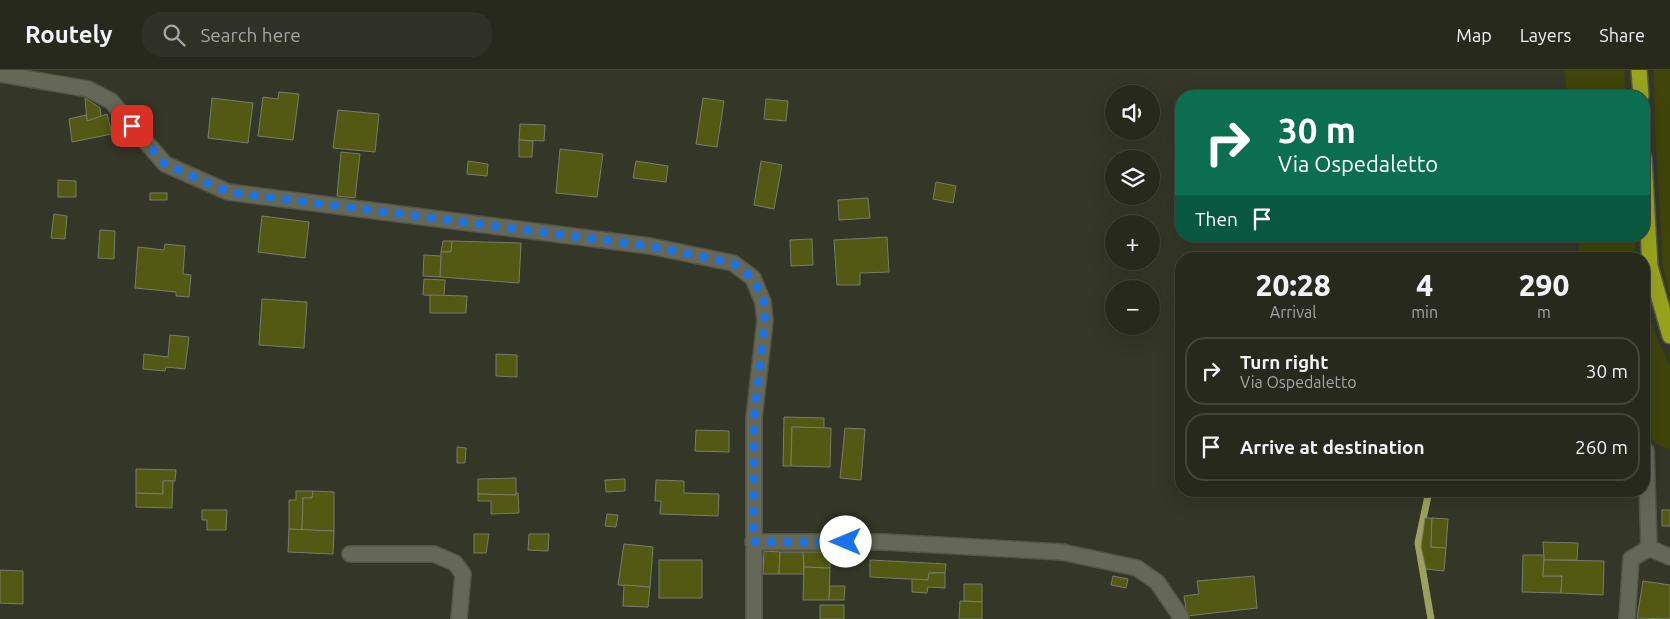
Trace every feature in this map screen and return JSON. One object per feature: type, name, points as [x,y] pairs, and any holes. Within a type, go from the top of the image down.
[{"type":"highway","points":[[1640,73],[1641,90]]},
{"type":"highway","points":[[1650,266],[1670,336]]},
{"type":"street","points":[[0,74],[88,89],[111,102],[165,164],[228,192],[650,246],[733,263],[753,278],[764,302],[754,418],[754,619]]},
{"type":"street","points":[[1647,497],[1649,548]]},
{"type":"street","points":[[753,542],[884,542],[1062,552],[1137,568],[1157,582],[1181,617]]},
{"type":"street","points":[[1649,548],[1670,557]]},
{"type":"street","points":[[1627,619],[1631,558],[1649,548]]},
{"type":"street","points":[[350,554],[434,554],[455,563],[463,574],[458,619]]},
{"type":"green space","points":[[1564,70],[1624,70],[1626,90],[1567,90]]},
{"type":"green space","points":[[1654,70],[1670,70],[1670,297],[1663,269],[1655,127]]},
{"type":"green space","points":[[1578,242],[1635,242],[1635,252],[1579,252]]},
{"type":"green space","points":[[1650,321],[1670,367],[1670,451],[1650,439]]},
{"type":"building","points":[[279,92],[299,94],[293,140],[258,136],[263,97],[278,99]]},
{"type":"building","points":[[85,98],[100,108],[101,117],[87,121]]},
{"type":"building","points":[[212,98],[253,103],[248,143],[208,138]]},
{"type":"building","points":[[703,98],[724,101],[717,147],[696,144]]},
{"type":"building","points":[[766,99],[788,101],[786,121],[764,119]]},
{"type":"building","points":[[338,110],[379,114],[375,152],[333,148]]},
{"type":"building","points":[[107,114],[112,134],[72,142],[69,119],[86,115],[87,121]]},
{"type":"building","points":[[520,124],[545,125],[544,141],[519,140]]},
{"type":"building","points":[[519,140],[533,141],[532,157],[519,157]]},
{"type":"building","points":[[560,149],[603,154],[597,197],[556,193]]},
{"type":"building","points":[[341,152],[360,154],[355,198],[337,196]]},
{"type":"building","points":[[468,161],[488,164],[487,176],[467,174]]},
{"type":"building","points":[[636,161],[668,166],[666,182],[633,178]]},
{"type":"building","points":[[761,161],[782,165],[774,209],[754,205]]},
{"type":"building","points":[[58,180],[76,181],[76,197],[58,197]]},
{"type":"building","points":[[936,182],[956,186],[953,203],[933,199]]},
{"type":"building","points":[[150,193],[167,193],[167,200],[150,200]]},
{"type":"building","points":[[868,198],[870,218],[839,220],[838,200]]},
{"type":"building","points":[[54,214],[67,216],[65,239],[51,238]]},
{"type":"building","points":[[262,216],[309,222],[305,258],[258,252]]},
{"type":"building","points":[[100,230],[115,231],[114,259],[98,258]]},
{"type":"building","points":[[887,237],[889,272],[860,273],[860,285],[837,285],[834,240]]},
{"type":"building","points":[[812,239],[813,265],[791,266],[790,240]]},
{"type":"building","points":[[443,241],[452,241],[451,252],[441,252]]},
{"type":"building","points":[[452,241],[521,243],[519,283],[440,277],[441,252],[451,252]]},
{"type":"building","points":[[165,244],[185,246],[183,274],[191,275],[189,297],[176,296],[176,292],[135,288],[138,247],[164,250]]},
{"type":"building","points":[[424,255],[441,256],[440,277],[423,276]]},
{"type":"building","points":[[424,279],[445,280],[444,296],[423,295]]},
{"type":"building","points":[[430,295],[467,296],[466,313],[430,313]]},
{"type":"building","points":[[262,299],[307,302],[304,348],[259,345]]},
{"type":"building","points":[[170,335],[189,337],[185,369],[166,367],[165,371],[143,369],[144,354],[168,357]]},
{"type":"building","points":[[496,354],[517,355],[517,377],[496,376]]},
{"type":"building","points":[[784,417],[824,418],[824,428],[792,427],[791,466],[783,466]]},
{"type":"building","points":[[792,427],[831,428],[830,467],[791,466]]},
{"type":"building","points":[[845,428],[865,429],[861,480],[840,478]]},
{"type":"building","points":[[696,430],[729,431],[729,452],[695,451]]},
{"type":"building","points":[[457,447],[466,448],[465,463],[457,463]]},
{"type":"building","points":[[136,469],[176,470],[175,481],[163,481],[163,494],[136,493]]},
{"type":"building","points":[[516,478],[516,495],[478,494],[478,479]]},
{"type":"building","points":[[625,479],[625,491],[606,492],[605,480]]},
{"type":"building","points":[[656,480],[684,481],[684,493],[719,494],[718,516],[660,514],[661,501],[655,501]]},
{"type":"building","points":[[163,481],[173,481],[172,508],[136,507],[136,493],[163,494]]},
{"type":"building","points":[[296,491],[313,491],[312,498],[303,498],[302,530],[289,529],[289,500],[296,500]]},
{"type":"building","points":[[313,491],[334,492],[334,531],[302,530],[303,498],[312,498]]},
{"type":"building","points":[[518,493],[519,513],[491,514],[491,501],[478,501],[478,494],[516,495]]},
{"type":"building","points":[[202,510],[227,510],[226,530],[207,530],[207,520],[202,520]]},
{"type":"building","points":[[1662,510],[1670,510],[1670,526],[1662,526]]},
{"type":"building","points":[[607,514],[618,515],[616,527],[605,526]]},
{"type":"building","points":[[1425,518],[1432,518],[1431,547],[1446,548],[1444,571],[1426,569],[1421,547]]},
{"type":"building","points":[[1432,518],[1448,519],[1446,548],[1431,547]]},
{"type":"building","points":[[289,529],[334,531],[333,554],[288,552]]},
{"type":"building","points":[[474,534],[489,534],[486,553],[474,553]]},
{"type":"building","points":[[529,534],[549,534],[548,551],[528,550]]},
{"type":"building","points":[[1543,542],[1578,543],[1577,560],[1544,560]]},
{"type":"building","points":[[624,544],[653,547],[650,587],[618,585]]},
{"type":"building","points":[[764,551],[780,552],[779,574],[763,574]]},
{"type":"building","points":[[780,552],[803,552],[804,574],[779,574]]},
{"type":"building","points":[[803,552],[830,552],[830,568],[804,567]]},
{"type":"building","points":[[1523,555],[1544,555],[1543,576],[1562,576],[1561,593],[1522,592]]},
{"type":"building","points":[[659,560],[702,560],[702,598],[659,598]]},
{"type":"building","points":[[870,560],[946,564],[945,573],[929,573],[928,580],[870,577]]},
{"type":"building","points":[[1544,560],[1604,561],[1603,595],[1561,593],[1562,576],[1543,576]]},
{"type":"building","points":[[804,567],[830,568],[829,600],[803,600]]},
{"type":"building","points":[[0,570],[23,571],[23,604],[0,603]]},
{"type":"building","points":[[929,573],[945,573],[945,588],[928,587],[927,593],[912,592],[912,579],[928,580]]},
{"type":"building","points":[[1113,576],[1128,579],[1126,588],[1111,585]]},
{"type":"building","points":[[1254,576],[1257,608],[1187,616],[1184,596],[1199,594],[1197,581]]},
{"type":"building","points":[[1643,581],[1670,585],[1670,619],[1637,618]]},
{"type":"building","points":[[964,584],[982,584],[982,602],[964,601]]},
{"type":"building","points":[[624,585],[650,587],[648,607],[623,606]]},
{"type":"building","points":[[830,586],[845,586],[844,600],[829,600]]},
{"type":"building","points":[[960,601],[982,602],[982,619],[959,619]]},
{"type":"building","points":[[820,605],[844,605],[844,619],[820,619]]},
{"type":"waterway","points":[[1428,497],[1418,543],[1431,619]]},
{"type":"route","points":[[132,126],[165,164],[228,192],[650,246],[733,263],[753,278],[764,302],[765,321],[754,418],[753,542],[846,542]]}]
